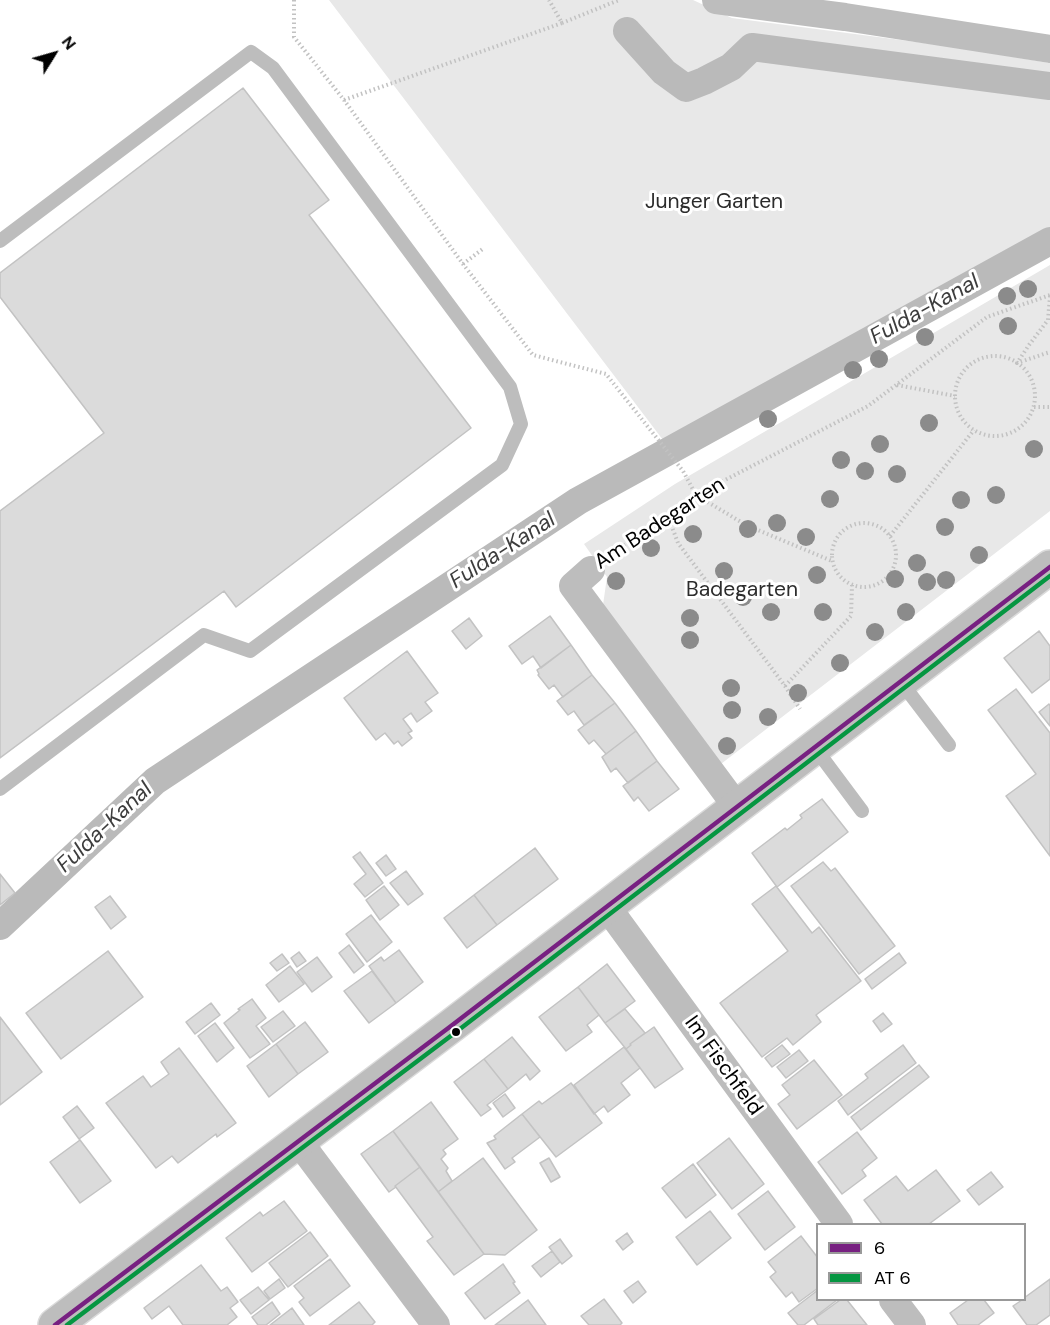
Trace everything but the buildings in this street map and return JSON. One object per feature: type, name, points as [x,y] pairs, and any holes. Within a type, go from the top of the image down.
[{"type":"main road","points":[[55,1325],[299,1142],[1050,567]]},
{"type":"street","points":[[717,0],[845,16],[1050,49]]},
{"type":"street","name":"Am Badegarten","points":[[591,570],[573,586],[737,807]]},
{"type":"street","name":"Im Fischfeld","points":[[607,907],[837,1223]]},
{"type":"street","points":[[299,1142],[436,1325]]},
{"type":"street","points":[[894,1301],[912,1325]]},
{"type":"lane","points":[[0,241],[251,52],[273,68],[510,387],[521,424],[502,465],[250,651],[204,635],[0,789]]},
{"type":"lane","points":[[902,681],[949,745]]},
{"type":"lane","points":[[815,748],[862,811]]},
{"type":"path","points":[[294,0],[294,37],[344,100],[533,356],[606,374],[683,471],[696,495],[746,525],[832,561]]},
{"type":"path","points":[[549,0],[562,23]]},
{"type":"path","points":[[344,100],[562,23],[616,1]]},
{"type":"path","points":[[463,264],[484,248]]},
{"type":"path","points":[[1017,363],[1048,320],[1050,296]]},
{"type":"path","name":"Am Badegarten","points":[[591,570],[696,495],[868,406],[987,317],[1050,296]]},
{"type":"path","points":[[1017,363],[1050,352]]},
{"type":"path","points":[[988,356],[1001,356],[1013,360],[1031,378],[1035,390],[1035,403],[1031,415],[1013,432],[1001,436],[987,435],[974,430],[964,421],[957,409],[955,396],[957,382],[964,370],[975,361],[988,356]]},
{"type":"path","points":[[896,385],[955,396]]},
{"type":"path","points":[[1034,407],[1050,407]]},
{"type":"path","points":[[890,536],[974,430]]},
{"type":"path","points":[[673,510],[672,527],[678,543],[800,709]]},
{"type":"path","points":[[862,523],[873,524],[890,536],[897,555],[895,566],[882,582],[863,588],[843,579],[836,571],[832,561],[832,550],[836,539],[852,525],[862,523]]},
{"type":"path","points":[[785,686],[851,616],[852,585]]},
{"type":"green space","name":"Junger Garten","points":[[329,0],[693,0],[732,18],[947,46],[1050,63],[1050,229],[663,440]]},
{"type":"green space","name":"Badegarten","points":[[1050,265],[1050,511],[717,767],[602,612],[607,577],[584,544],[675,484]]},
{"type":"waterway","name":"Fulda-Kanal","points":[[627,31],[664,72],[686,88],[731,67],[752,47],[1050,86]]},
{"type":"waterway","name":"Fulda-Kanal","points":[[0,926],[155,781],[578,501],[1050,241]]},
{"type":"transit line","name":"6","points":[[55,1325],[451,1026],[1050,567]]},
{"type":"transit line","points":[[67,1325],[456,1032],[1050,576]]}]
